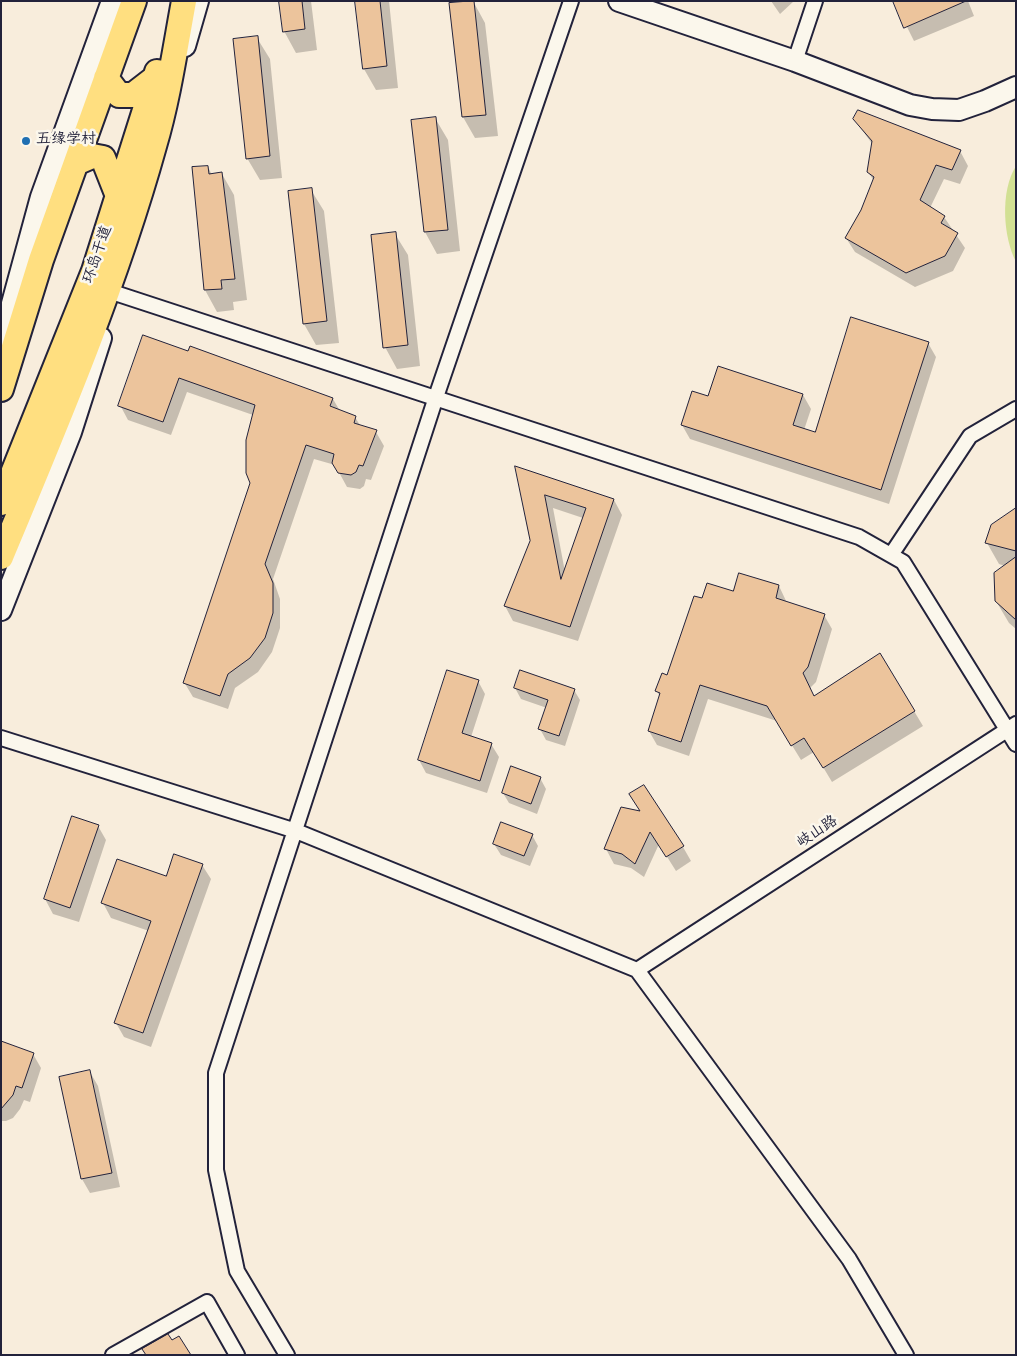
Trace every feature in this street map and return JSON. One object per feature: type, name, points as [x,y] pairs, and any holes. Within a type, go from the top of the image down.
[{"type":"highway","points":[[1,389],[41,260],[134,1]]},
{"type":"highway","name":"环岛干道","points":[[1,502],[94,271],[179,1]]},
{"type":"highway","points":[[1,557],[75,379],[154,146],[170,77],[184,1]]},
{"type":"highway","points":[[106,78],[119,95],[133,95],[155,78]]},
{"type":"highway","points":[[76,163],[92,156],[103,158],[118,196]]},
{"type":"main road","points":[[1,344],[41,197],[112,1]]},
{"type":"main road","points":[[1,610],[71,432],[115,293],[154,146],[198,1]]},
{"type":"main road","points":[[619,1],[795,61],[910,104],[932,109],[958,110],[985,101],[1016,87]]},
{"type":"street","points":[[288,1355],[237,1272],[216,1170],[216,1073],[436,397],[571,1]]},
{"type":"street","points":[[795,61],[815,1]]},
{"type":"street","points":[[115,293],[859,537],[903,562],[1011,726],[1016,744]]},
{"type":"street","points":[[891,555],[970,436],[1016,409]]},
{"type":"street","name":"岐山路","points":[[637,970],[1011,726]]},
{"type":"street","points":[[1,738],[296,831],[637,970],[849,1259],[906,1355]]},
{"type":"street","points":[[113,1355],[207,1302],[237,1355]]},
{"type":"green space","points":[[1016,166],[1016,262],[1008,240],[1005,214],[1007,188]]},
{"type":"building","points":[[279,1],[302,1],[305,29],[283,32]]},
{"type":"building","points":[[355,1],[380,1],[387,66],[363,69]]},
{"type":"building","points":[[474,1],[486,115],[462,117],[449,3]]},
{"type":"building","points":[[893,1],[966,1],[904,28]]},
{"type":"building","points":[[258,36],[270,156],[246,159],[233,39]]},
{"type":"building","points":[[858,110],[961,150],[952,170],[936,165],[920,200],[945,216],[941,223],[958,233],[945,256],[906,273],[845,238],[861,210],[874,177],[867,172],[872,141],[853,119]]},
{"type":"building","points":[[436,117],[448,230],[424,232],[411,120]]},
{"type":"building","points":[[208,166],[209,174],[222,172],[235,279],[221,280],[222,289],[204,290],[192,167]]},
{"type":"building","points":[[312,188],[327,321],[303,324],[288,191]]},
{"type":"building","points":[[396,232],[408,345],[383,348],[371,235]]},
{"type":"building","points":[[851,317],[929,342],[881,490],[681,425],[692,391],[708,396],[718,366],[803,394],[793,425],[815,432]]},
{"type":"building","points":[[143,335],[188,351],[190,346],[333,398],[330,406],[356,416],[354,423],[377,430],[363,466],[359,465],[356,472],[351,475],[338,473],[332,463],[334,454],[306,445],[265,564],[273,583],[273,613],[265,638],[250,658],[228,674],[220,696],[183,683],[250,483],[246,473],[246,440],[255,405],[179,378],[163,422],[118,406]]},
{"type":"building","points":[[515,466],[614,499],[570,627],[504,606],[530,541]],"holes":[[[545,495],[586,508],[561,579]]]},
{"type":"building","points":[[1016,508],[1016,551],[985,543],[991,525]]},
{"type":"building","points":[[1016,557],[1016,620],[995,601],[994,573]]},
{"type":"building","points":[[739,573],[779,585],[776,598],[825,614],[808,667],[803,673],[814,696],[880,653],[915,711],[823,768],[804,738],[791,746],[767,706],[700,685],[681,742],[648,731],[660,693],[655,691],[662,673],[667,675],[694,596],[702,598],[707,583],[733,591]]},
{"type":"building","points":[[447,670],[479,680],[462,733],[492,743],[480,781],[418,760]]},
{"type":"building","points":[[520,670],[575,689],[559,736],[538,729],[548,700],[514,688]]},
{"type":"building","points":[[511,766],[541,777],[531,804],[502,793]]},
{"type":"building","points":[[644,785],[684,846],[666,857],[650,832],[635,864],[622,854],[604,849],[621,807],[640,811],[629,794]]},
{"type":"building","points":[[72,816],[99,825],[70,908],[44,899]]},
{"type":"building","points":[[501,822],[533,834],[524,856],[493,844]]},
{"type":"building","points":[[174,854],[203,864],[143,1033],[114,1023],[151,921],[101,903],[117,859],[166,876]]},
{"type":"building","points":[[1,1041],[34,1053],[22,1088],[16,1086],[13,1095],[1,1109]]},
{"type":"building","points":[[90,1070],[112,1173],[81,1179],[59,1077]]},
{"type":"building","points":[[168,1334],[172,1340],[179,1336],[191,1355],[146,1355],[142,1349]]},
{"type":"place","name":"五缘学村","points":[[26,141]]}]
